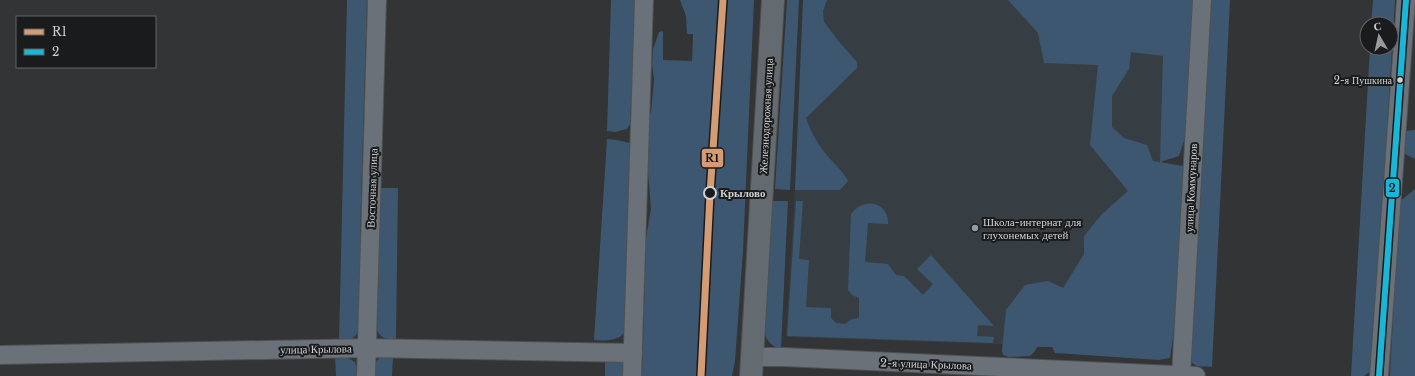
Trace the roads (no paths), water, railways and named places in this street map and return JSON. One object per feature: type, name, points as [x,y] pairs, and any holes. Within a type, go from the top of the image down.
[{"type":"main road","name":"Железнодорожная улица","points":[[751,367],[773,0]]},
{"type":"street","name":"Восточная улица","points":[[366,376],[377,0]]},
{"type":"street","points":[[632,376],[644,0]]},
{"type":"street","name":"улица Коммунаров","points":[[1186,376],[1202,0]]},
{"type":"street","points":[[1380,376],[1406,0]]},
{"type":"street","name":"улица Крылова","points":[[0,355],[367,348],[633,352]]},
{"type":"street","name":"2-я улица Крылова","points":[[751,367],[784,357],[1186,376]]},
{"type":"place","name":"2-я Пушкина","points":[[1400,80]]},
{"type":"place","name":"Крылово","points":[[710,193]]},
{"type":"place","name":"Школа-интернат для глухонемых детей","points":[[975,228]]}]
